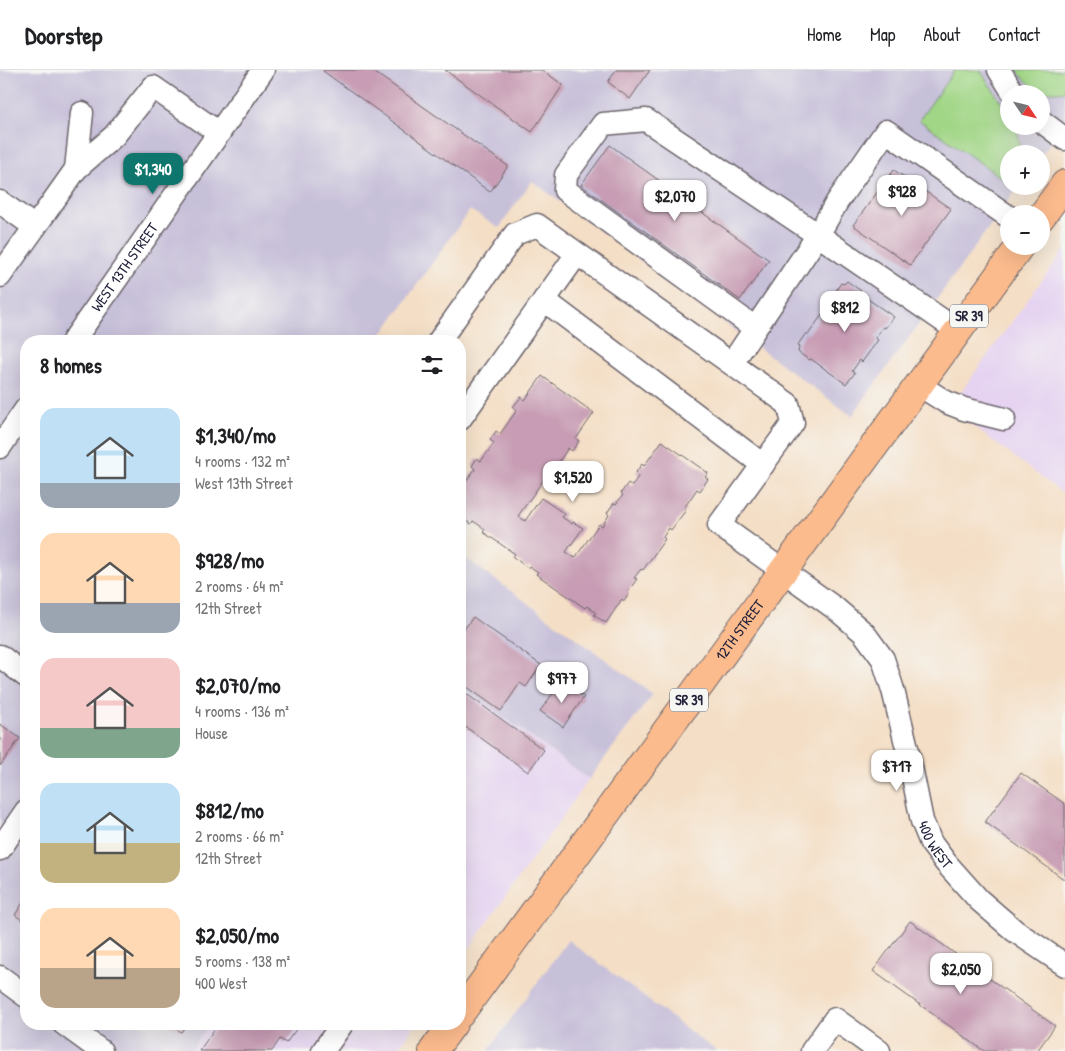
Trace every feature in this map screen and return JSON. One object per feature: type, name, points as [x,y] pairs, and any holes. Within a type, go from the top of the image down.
[{"type":"main road","points":[[1050,205],[1065,184]]},
{"type":"main road","name":"12TH STREET","points":[[466,998],[782,572],[1013,255]]},
{"type":"main road","points":[[433,1051],[449,1030]]},
{"type":"street","name":"WEST 13TH STREET","points":[[77,335],[263,70]]},
{"type":"street","points":[[999,70],[1008,85]]},
{"type":"street","points":[[0,276],[76,169],[114,136],[153,87],[219,133]]},
{"type":"street","points":[[76,169],[82,113]]},
{"type":"street","points":[[755,328],[566,190],[566,175],[604,124],[646,120],[958,331]]},
{"type":"street","points":[[1050,128],[1065,139]]},
{"type":"street","points":[[732,363],[818,235],[837,202],[886,131],[1000,211]]},
{"type":"street","points":[[0,202],[35,227]]},
{"type":"street","points":[[443,335],[515,234],[537,225],[788,404],[793,423],[763,465],[544,300]]},
{"type":"street","points":[[466,410],[577,254]]},
{"type":"street","points":[[919,385],[955,405],[1004,419]]},
{"type":"street","points":[[0,446],[20,418]]},
{"type":"street","name":"400 WEST","points":[[763,465],[719,525],[836,609],[864,633],[883,659],[893,690],[922,821],[931,843],[979,900],[1014,931],[1065,965]]},
{"type":"street","points":[[0,656],[20,671]]},
{"type":"street","points":[[0,849],[20,820]]},
{"type":"street","points":[[0,977],[20,992]]},
{"type":"street","points":[[812,1051],[835,1019],[879,1051]]},
{"type":"street","points":[[72,1030],[100,1051]]},
{"type":"street","points":[[323,1051],[338,1030]]},
{"type":"shaded area","points":[[0,70],[1065,70],[1065,123],[1048,145],[1000,145],[1000,195],[1012,195],[1005,205],[1000,205],[1000,212],[852,416],[532,181],[499,228],[470,210],[381,335],[20,335],[20,1030],[205,1030],[190,1051],[0,1051]]},
{"type":"shaded area","points":[[1065,249],[1065,495],[949,408]]},
{"type":"shaded area","points":[[466,558],[653,694],[589,779],[466,690]]},
{"type":"shaded area","points":[[466,690],[589,779],[466,953]]},
{"type":"shaded area","points":[[568,940],[716,1051],[488,1051]]},
{"type":"shaded area","points":[[205,1030],[412,1030],[396,1051],[190,1051]]},
{"type":"green space","points":[[955,70],[980,70],[1000,100],[1000,135],[1018,135],[1020,145],[1000,145],[1000,177],[919,120]]},
{"type":"green space","points":[[1017,70],[1065,70],[1065,91],[1050,92],[1050,85],[1032,85]]},
{"type":"building","points":[[324,70],[371,70],[508,166],[490,192]]},
{"type":"building","points":[[445,70],[542,70],[563,85],[532,132]]},
{"type":"building","points":[[616,70],[650,70],[630,99],[608,82]]},
{"type":"building","points":[[610,145],[679,195],[682,191],[703,206],[700,211],[769,260],[740,300],[581,185]]},
{"type":"building","points":[[894,170],[951,209],[910,265],[853,225]]},
{"type":"building","points":[[847,281],[861,291],[859,293],[894,317],[875,338],[878,340],[862,362],[860,360],[852,371],[855,373],[846,384],[798,352],[799,347],[797,346],[806,333],[808,335],[834,297],[833,295],[841,283],[844,284]]},
{"type":"building","points":[[542,376],[594,413],[576,439],[579,441],[572,451],[568,448],[554,469],[557,471],[549,483],[544,479],[518,516],[525,521],[541,498],[565,514],[562,517],[572,524],[573,522],[583,528],[566,552],[575,558],[599,524],[602,526],[609,515],[607,513],[623,495],[621,493],[628,483],[632,486],[639,475],[636,472],[642,464],[644,466],[662,441],[708,473],[705,477],[708,479],[700,491],[697,489],[684,508],[686,510],[671,530],[669,528],[663,537],[665,539],[643,570],[641,569],[634,578],[637,579],[627,593],[629,594],[624,601],[622,599],[606,623],[594,615],[596,613],[587,606],[585,608],[536,574],[538,572],[529,566],[528,568],[513,557],[515,554],[483,532],[485,529],[473,521],[471,524],[466,521],[466,482],[475,469],[472,466],[477,458],[481,461],[494,443],[490,440],[496,431],[500,434],[517,410],[513,407],[521,397],[525,400]]},
{"type":"building","points":[[473,617],[541,665],[526,687],[520,683],[501,711],[466,686],[466,627]]},
{"type":"building","points":[[562,681],[584,697],[563,727],[540,711]]},
{"type":"building","points":[[466,694],[544,750],[528,772],[466,727]]},
{"type":"building","points":[[0,724],[20,738],[0,766]]},
{"type":"building","points":[[1021,773],[1065,804],[1065,880],[985,822]]},
{"type":"building","points":[[20,907],[20,919],[15,915]]},
{"type":"building","points":[[910,921],[1055,1026],[1037,1051],[984,1051],[873,971]]},
{"type":"building","points":[[214,1030],[296,1030],[286,1043],[280,1039],[272,1051],[199,1051]]}]
